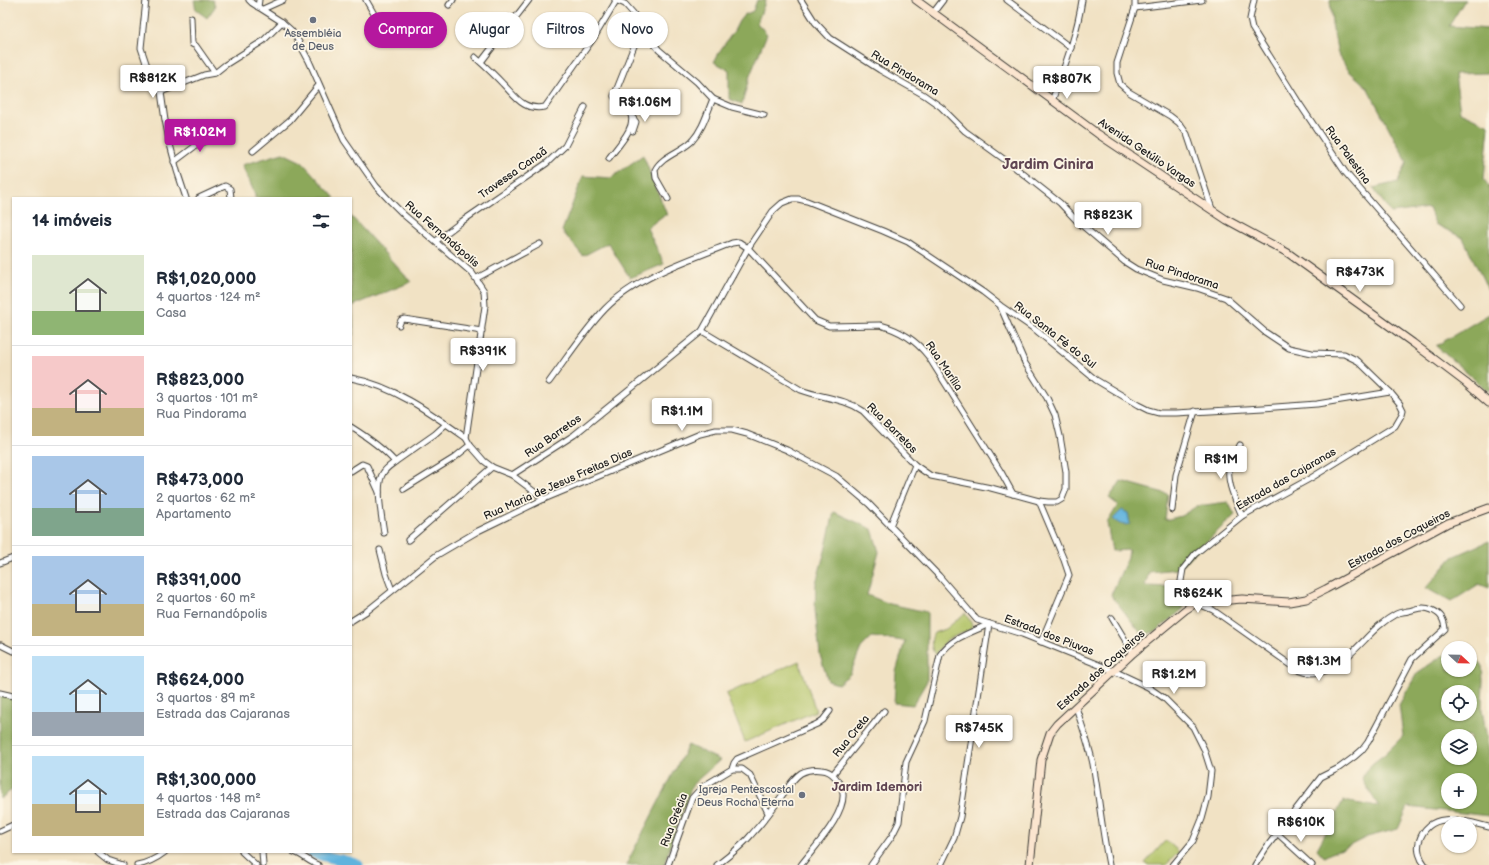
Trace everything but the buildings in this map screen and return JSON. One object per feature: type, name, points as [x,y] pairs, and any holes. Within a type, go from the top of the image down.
[{"type":"street","points":[[146,0],[141,48],[152,81],[161,92],[168,144],[186,197]]},
{"type":"street","name":"Rua Fernandópolis","points":[[249,0],[282,22],[296,37],[344,140],[376,186],[404,215],[468,268],[482,286],[485,295],[482,330],[476,361],[466,438]]},
{"type":"street","points":[[259,0],[260,8],[283,0]]},
{"type":"street","points":[[366,0],[373,12]]},
{"type":"street","points":[[449,5],[453,0]]},
{"type":"street","points":[[481,62],[529,0]]},
{"type":"street","points":[[475,57],[504,84],[516,99],[536,109],[545,107],[595,36],[615,0],[625,4],[632,12]]},
{"type":"street","name":"Rua Pindorama","points":[[801,0],[815,22],[830,38],[929,99],[956,121],[965,131],[1012,165],[1060,204],[1077,221],[1130,265],[1144,273],[1163,280],[1197,288],[1226,298],[1265,332],[1289,348],[1312,353],[1344,354],[1351,356],[1364,365],[1400,404],[1402,410],[1400,420],[1395,426]]},
{"type":"street","name":"Avenida Getúlio Vargas","points":[[916,0],[1098,134],[1227,220],[1288,253],[1414,343],[1466,383],[1489,404]]},
{"type":"street","points":[[933,14],[943,0]]},
{"type":"street","points":[[1007,0],[1071,48]]},
{"type":"street","points":[[1052,101],[1071,48],[1082,0]]},
{"type":"street","points":[[1135,0],[1135,8],[1117,63],[1117,73],[1120,84],[1129,92],[1170,116],[1179,123],[1187,134],[1212,210]]},
{"type":"street","points":[[1135,8],[1202,0]]},
{"type":"street","name":"Rua Palestina","points":[[1254,0],[1250,14],[1252,28],[1299,103],[1345,172],[1460,305]]},
{"type":"street","points":[[191,18],[192,44],[196,46],[215,73]]},
{"type":"street","points":[[161,92],[204,75],[215,73],[263,41],[282,22]]},
{"type":"street","points":[[633,48],[614,96],[616,100],[631,114],[636,122],[634,131]]},
{"type":"street","points":[[657,48],[698,82],[713,99],[732,107],[764,115]]},
{"type":"street","points":[[252,151],[290,120],[319,85]]},
{"type":"street","points":[[668,199],[656,178],[655,170],[661,162],[691,141],[697,135],[703,125],[713,99]]},
{"type":"street","name":"Travessa Canaã","points":[[436,241],[547,163],[556,155],[565,146],[585,107]]},
{"type":"street","points":[[609,158],[626,136],[633,118]]},
{"type":"street","points":[[174,162],[194,147],[220,134]]},
{"type":"street","points":[[201,197],[225,186],[230,189],[231,197]]},
{"type":"street","name":"Rua Santa Fé do Sul","points":[[702,331],[748,248],[773,211],[782,203],[792,199],[798,199],[859,221],[908,242],[953,271],[1037,331],[1096,380],[1138,405],[1159,413],[1317,404],[1390,392]]},
{"type":"street","points":[[548,382],[588,329],[606,309],[623,294],[669,269],[732,243],[739,242],[748,248]]},
{"type":"street","points":[[477,278],[540,244]]},
{"type":"street","name":"Rua Marília","points":[[748,248],[815,320],[829,326],[880,325],[888,327],[914,340],[922,348],[931,362],[1001,472],[1013,494]]},
{"type":"street","name":"Rua Barretos","points":[[512,475],[574,435],[702,331],[809,394],[844,401],[854,405],[863,411],[915,466],[931,476],[1039,501],[1057,502],[1062,499],[1066,489],[1066,472],[1055,415],[1047,398],[1025,363],[1001,306]]},
{"type":"street","points":[[399,325],[401,320],[404,319],[482,330]]},
{"type":"street","points":[[352,378],[374,383],[411,401],[466,438],[484,461],[492,467],[512,475],[544,499]]},
{"type":"street","points":[[1172,510],[1176,475],[1196,411]]},
{"type":"street","points":[[379,493],[384,472],[446,424]]},
{"type":"street","name":"Estrada das Cajaranas","points":[[1278,834],[1321,777],[1339,768],[1362,750],[1368,742],[1412,659],[1445,629],[1444,619],[1440,614],[1429,609],[1418,608],[1397,613],[1386,620],[1339,664],[1324,672],[1310,674],[1298,670],[1212,610],[1196,604],[1185,594],[1182,588],[1181,581],[1183,569],[1195,554],[1242,516],[1311,478],[1395,426]]},
{"type":"street","points":[[352,428],[388,454],[395,462]]},
{"type":"street","name":"Rua Maria de Jesus Freitas Dias","points":[[352,619],[367,611],[437,555],[460,541],[544,499],[700,434],[716,430],[732,430],[773,444],[836,476],[869,504],[939,576],[973,617],[989,624]]},
{"type":"street","points":[[404,489],[454,458],[470,445]]},
{"type":"street","points":[[1240,445],[1230,465],[1228,473],[1230,484],[1242,516]]},
{"type":"street","points":[[352,470],[362,464],[368,466],[379,493],[384,533]]},
{"type":"street","points":[[890,526],[915,466]]},
{"type":"street","points":[[408,540],[492,467]]},
{"type":"street","points":[[1039,501],[1069,575],[1041,642]]},
{"type":"street","name":"Estrada dos Coqueiros","points":[[1030,865],[1041,760],[1050,733],[1057,724],[1133,653],[1185,610],[1196,604],[1242,599],[1290,602],[1306,599],[1448,523],[1489,508]]},
{"type":"street","points":[[380,550],[392,590]]},
{"type":"street","points":[[0,563],[12,558]]},
{"type":"street","points":[[1112,618],[1133,653]]},
{"type":"street","points":[[870,865],[892,836],[899,822],[906,762],[925,721],[940,655],[946,646],[957,638],[989,624]]},
{"type":"street","points":[[941,865],[954,838],[960,817],[989,624]]},
{"type":"street","name":"Estrada dos Piuvas","points":[[989,624],[1041,642],[1114,671],[1148,687],[1164,698],[1193,727],[1209,761],[1211,771],[1210,784],[1202,819],[1193,841],[1173,865]]},
{"type":"street","points":[[1,645],[12,650]]},
{"type":"street","points":[[0,692],[12,696]]},
{"type":"street","points":[[1076,707],[1088,743],[1093,764],[1102,833],[1109,865]]},
{"type":"street","name":"Rua Grécia","points":[[668,865],[692,798],[702,787],[732,769],[737,759],[817,724],[823,720],[830,711]]},
{"type":"street","name":"Rua Creta","points":[[833,774],[884,711]]},
{"type":"street","points":[[732,769],[742,769],[750,775],[768,813]]},
{"type":"street","points":[[717,865],[739,848],[751,836],[792,781],[801,773],[815,769],[825,770],[833,774],[839,781],[843,792],[841,808],[835,820],[801,865]]},
{"type":"street","points":[[1425,865],[1419,854],[1419,842],[1426,829],[1435,821],[1453,820],[1489,826]]},
{"type":"street","points":[[0,831],[12,825]]},
{"type":"street","points":[[1255,865],[1266,848],[1278,834],[1312,865]]},
{"type":"street","points":[[99,853],[108,860],[123,865]]},
{"type":"street","points":[[137,865],[146,864],[163,853]]},
{"type":"street","points":[[243,853],[256,865]]},
{"type":"street","points":[[262,853],[263,865]]},
{"type":"street","points":[[296,853],[318,865]]},
{"type":"green space","points":[[194,0],[213,0],[215,7],[207,18],[196,10]]},
{"type":"green space","points":[[757,0],[766,0],[757,23],[767,34],[749,78],[742,104],[729,99],[729,70],[714,62],[739,21],[744,15],[753,11]]},
{"type":"green space","points":[[1330,0],[1465,0],[1449,26],[1489,29],[1489,73],[1455,74],[1460,112],[1489,125],[1484,179],[1489,187],[1489,292],[1463,238],[1435,224],[1429,208],[1391,213],[1373,188],[1398,182],[1407,162],[1367,87],[1349,71],[1338,54],[1332,24]]},
{"type":"green space","points":[[283,153],[302,162],[334,197],[255,197],[242,165]]},
{"type":"green space","points":[[643,155],[667,215],[664,215],[647,228],[664,264],[630,278],[608,243],[583,256],[562,231],[583,176],[611,178]]},
{"type":"green space","points":[[352,217],[411,282],[352,306]]},
{"type":"green space","points":[[352,306],[354,334],[352,335]]},
{"type":"green space","points":[[1489,314],[1489,392],[1436,346]]},
{"type":"green space","points":[[1121,481],[1168,494],[1165,520],[1181,516],[1197,506],[1228,502],[1235,515],[1177,569],[1149,572],[1145,586],[1174,587],[1184,602],[1183,609],[1156,631],[1143,636],[1111,595],[1128,557],[1129,550],[1112,551],[1107,523],[1118,505],[1109,498]]},
{"type":"green space","points":[[834,512],[872,529],[879,552],[867,595],[890,604],[927,612],[927,681],[913,705],[894,703],[896,672],[905,641],[872,637],[861,648],[850,674],[838,684],[828,681],[820,655],[815,610],[816,583]]},
{"type":"green space","points":[[1489,541],[1489,588],[1479,584],[1451,602],[1426,588],[1453,557]]},
{"type":"green space","points":[[965,613],[972,624],[971,629],[948,640],[935,655],[932,644],[934,633],[946,629]]},
{"type":"green space","points":[[1441,657],[1441,677],[1477,677],[1477,660],[1482,664],[1482,709],[1489,751],[1489,816],[1408,807],[1398,829],[1367,837],[1324,857],[1317,849],[1343,801],[1379,807],[1362,779],[1365,771],[1403,736],[1399,705],[1417,673]]},
{"type":"green space","points":[[799,661],[816,711],[745,742],[726,694]]},
{"type":"green space","points":[[0,693],[12,696],[12,790],[0,799]]},
{"type":"green space","points":[[688,745],[720,760],[693,784],[664,865],[626,865]]},
{"type":"green space","points":[[1166,840],[1179,852],[1166,865],[1148,865],[1145,863]]},
{"type":"water","points":[[1122,510],[1128,513],[1130,524],[1121,524],[1113,519]]},
{"type":"waterway","points":[[315,853],[358,865]]},
{"type":"place","name":"Assembléia de Deus","points":[[313,20]]},
{"type":"place","name":"Igreja Pentescostal Deus Rocha Eterna","points":[[802,795]]},
{"type":"district","name":"Jardim Cinira","points":[[1048,164]]},
{"type":"district","name":"Jardim Idemori","points":[[877,787]]}]
